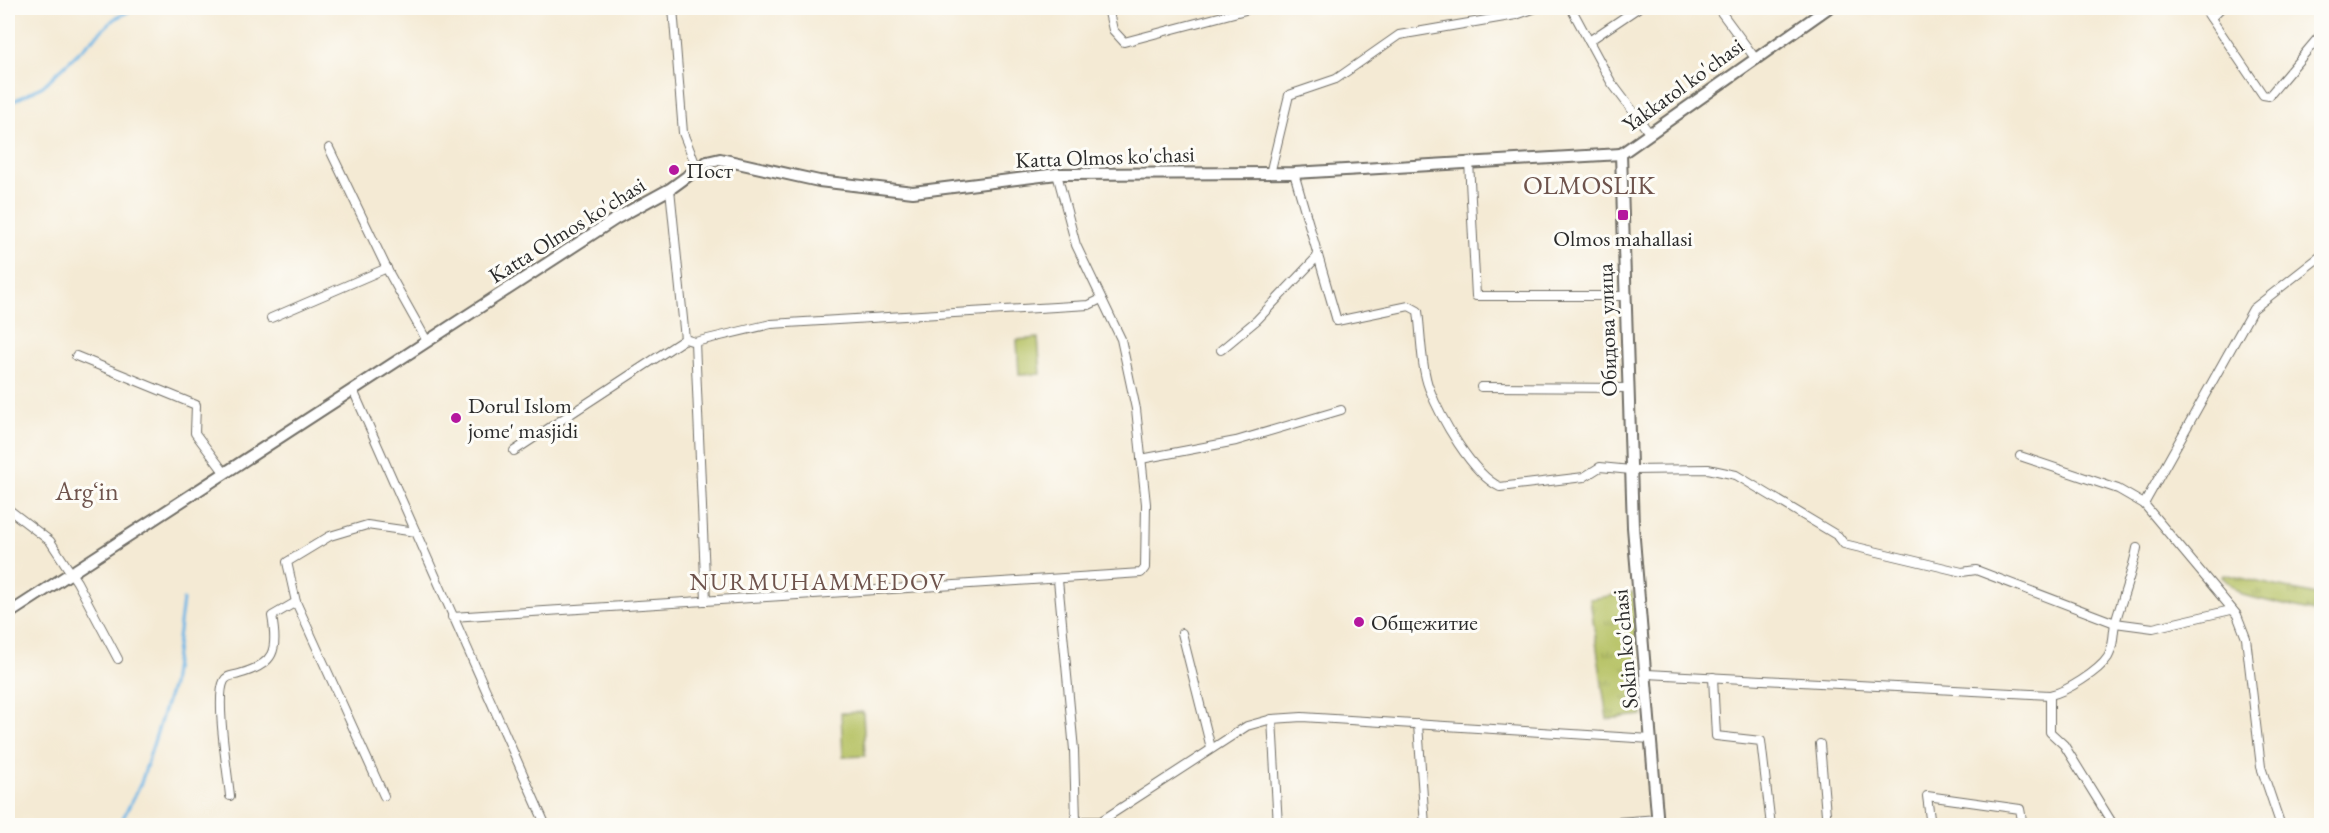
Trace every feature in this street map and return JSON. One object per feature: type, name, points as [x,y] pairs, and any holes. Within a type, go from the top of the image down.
[{"type":"street","points":[[673,8],[683,133],[697,168]]},
{"type":"street","points":[[1108,8],[1113,30],[1124,42],[1219,12],[1253,8]]},
{"type":"street","points":[[1270,174],[1289,95],[1336,79],[1399,35],[1516,15],[1536,8]]},
{"type":"street","points":[[1571,8],[1611,82],[1650,134]]},
{"type":"street","points":[[1588,40],[1638,8]]},
{"type":"street","points":[[1718,8],[1755,58]]},
{"type":"street","name":"Yakkatol ko'chasi","points":[[1620,154],[1828,8]]},
{"type":"street","points":[[2204,8],[2263,95],[2269,96],[2322,33]]},
{"type":"street","points":[[2211,18],[2221,8]]},
{"type":"street","points":[[329,147],[387,268],[427,341]]},
{"type":"street","name":"Katta Olmos ko'chasi","points":[[8,614],[69,572],[616,218],[670,189],[697,168],[720,159],[819,181],[913,192],[1057,174],[1270,174],[1620,154]]},
{"type":"street","name":"Обидова улица","points":[[1620,154],[1630,470]]},
{"type":"street","points":[[1469,161],[1476,296],[1625,296]]},
{"type":"street","points":[[1294,173],[1337,321],[1409,306],[1418,311],[1429,387],[1465,456],[1493,484],[1500,487],[1584,477],[1600,467],[1630,470],[1708,469],[1736,475],[1838,536],[1844,544],[1962,572],[1976,570],[2115,623],[2153,628],[2231,610]]},
{"type":"street","points":[[452,617],[1138,575],[1145,568],[1146,504],[1136,408],[1121,339],[1076,245],[1057,174]]},
{"type":"street","points":[[670,189],[686,339]]},
{"type":"street","points":[[2144,504],[2253,309],[2322,255]]},
{"type":"street","points":[[1221,350],[1257,320],[1318,256]]},
{"type":"street","points":[[271,318],[387,268]]},
{"type":"street","points":[[686,339],[695,342],[771,324],[1089,305],[1101,299]]},
{"type":"street","points":[[514,451],[686,339]]},
{"type":"street","points":[[695,342],[705,602]]},
{"type":"street","points":[[76,356],[196,405],[195,433],[224,472]]},
{"type":"street","points":[[1481,387],[1629,388]]},
{"type":"street","points":[[353,390],[546,825]]},
{"type":"street","points":[[1141,459],[1236,441],[1341,410]]},
{"type":"street","points":[[2020,456],[2118,489],[2144,504],[2237,615],[2246,638],[2261,767],[2281,825]]},
{"type":"street","name":"Sokin ko'chasi","points":[[1630,470],[1658,822]]},
{"type":"street","points":[[8,509],[50,541],[118,659]]},
{"type":"street","points":[[384,796],[296,602],[288,562],[330,536],[367,525],[416,532]]},
{"type":"street","points":[[1647,674],[2050,695],[2065,692],[2107,659],[2137,548]]},
{"type":"street","points":[[1058,580],[1073,740],[1076,821],[1092,822],[1111,815],[1247,726],[1272,719],[1302,717],[1651,739]]},
{"type":"street","points":[[230,796],[222,723],[222,683],[227,676],[265,665],[271,656],[276,638],[272,616],[296,602]]},
{"type":"street","points":[[1182,633],[1211,748]]},
{"type":"street","points":[[1713,677],[1716,736],[1761,741],[1771,825]]},
{"type":"street","points":[[2050,695],[2050,732],[2064,745],[2114,825]]},
{"type":"street","points":[[1272,719],[1278,825]]},
{"type":"street","points":[[1418,724],[1425,825]]},
{"type":"street","points":[[1820,744],[1827,825]]},
{"type":"street","points":[[1931,825],[1927,796],[2020,809],[2023,825]]},
{"type":"street","points":[[1111,815],[1112,825]]},
{"type":"street","points":[[1564,825],[1658,822]]},
{"type":"green space","points":[[1038,338],[1041,374],[1019,375],[1017,340]]},
{"type":"green space","points":[[2223,574],[2320,596],[2322,602],[2319,610],[2314,612],[2242,595],[2222,577]]},
{"type":"green space","points":[[1633,592],[1642,715],[1607,719],[1590,599]]},
{"type":"green space","points":[[863,712],[865,756],[843,757],[841,713]]},
{"type":"waterway","points":[[8,104],[43,86],[114,19],[136,8]]},
{"type":"waterway","points":[[119,826],[141,783],[172,685],[183,600]]},
{"type":"place","name":"Пост","points":[[674,170]]},
{"type":"place","name":"Olmos mahallasi","points":[[1623,215]]},
{"type":"place","name":"Dorul Islom jome' masjidi","points":[[456,418]]},
{"type":"place","name":"Общежитие","points":[[1359,622]]},
{"type":"district","name":"OLMOSLIK","points":[[1589,185]]},
{"type":"district","name":"Argʻin","points":[[87,491]]},
{"type":"district","name":"NURMUHAMMEDOV","points":[[818,581]]}]
